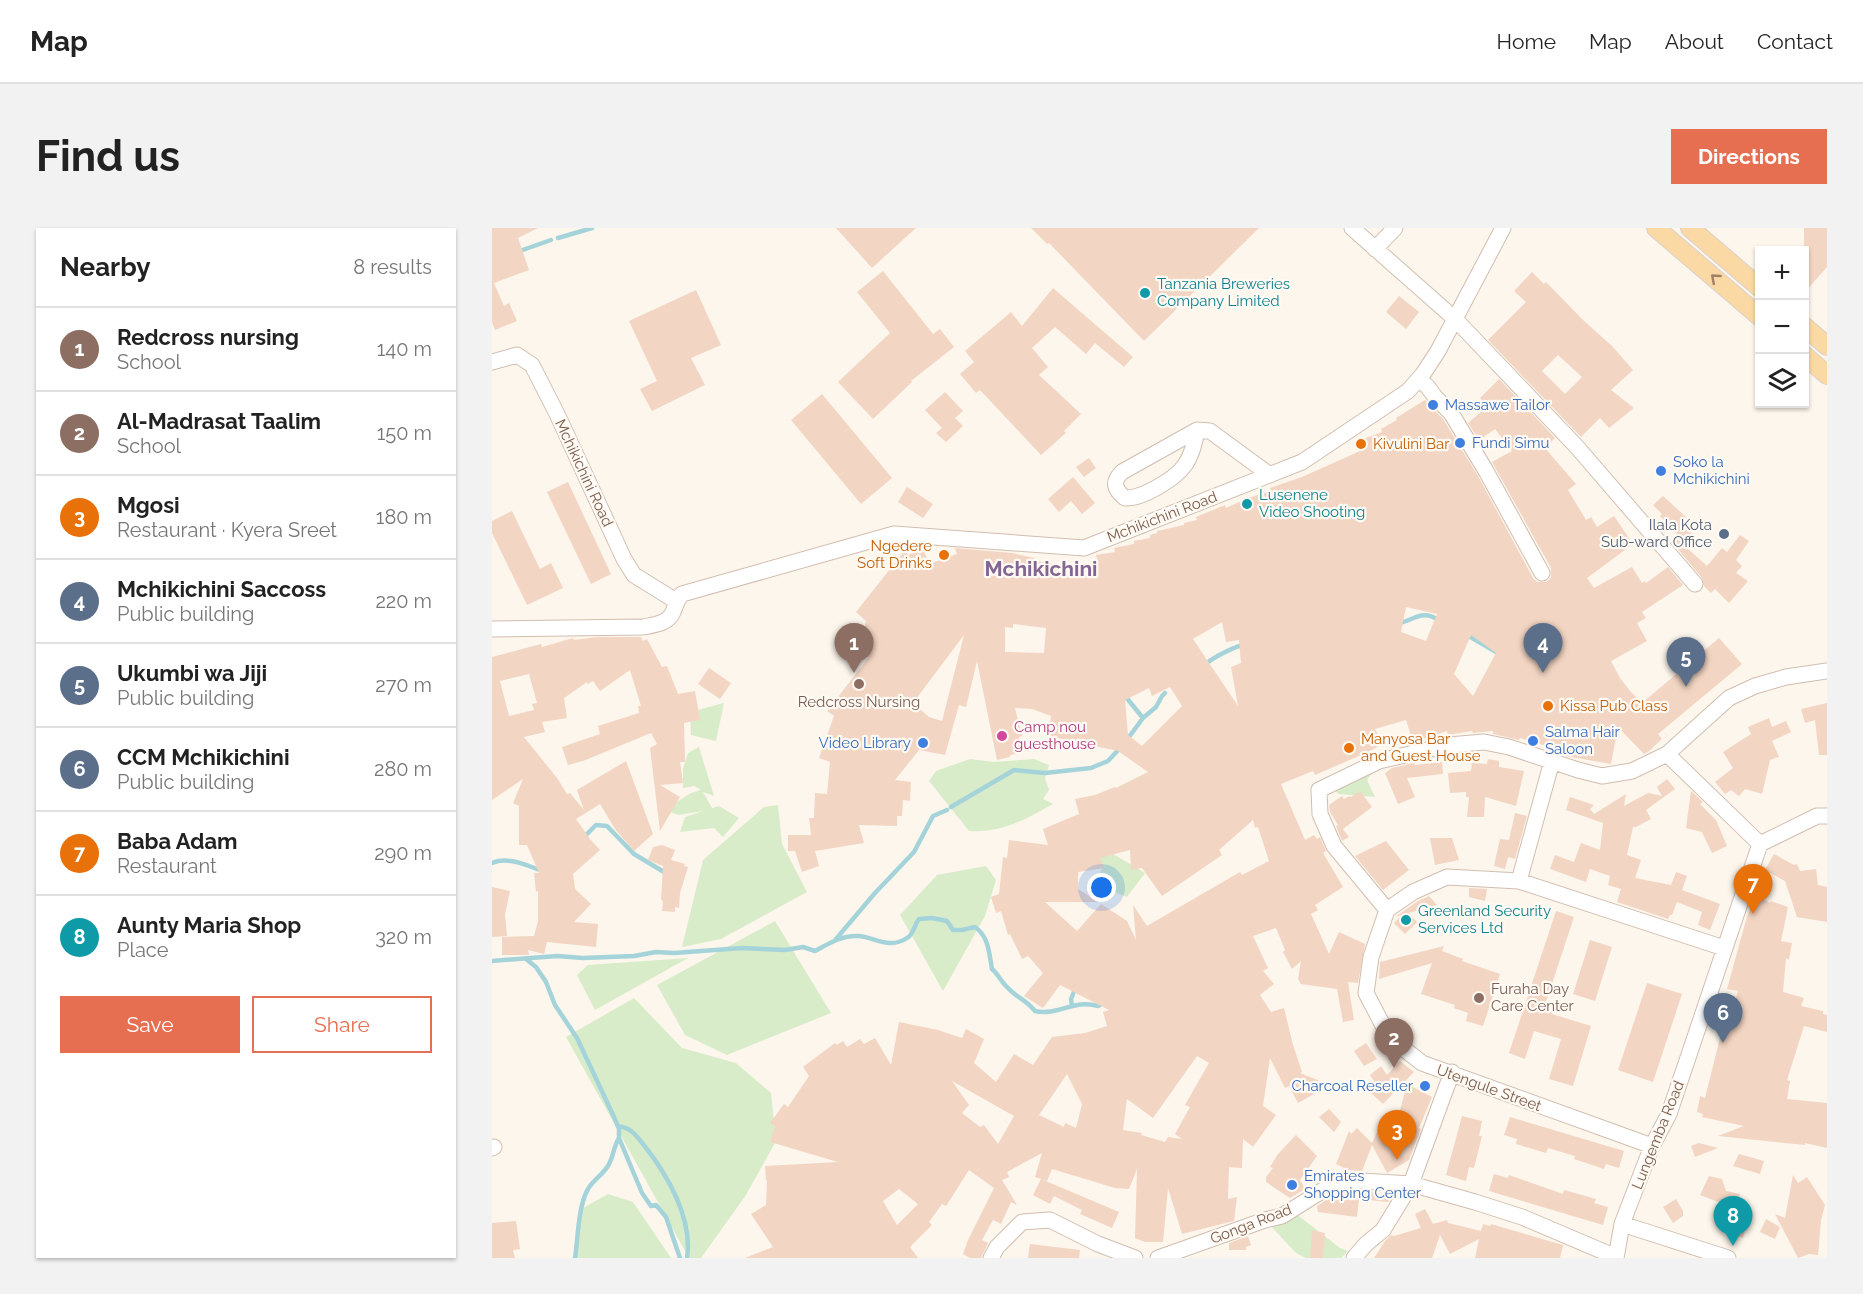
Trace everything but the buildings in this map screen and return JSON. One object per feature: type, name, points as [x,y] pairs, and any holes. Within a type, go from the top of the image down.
[{"type":"main road","points":[[1656,228],[1755,313]]},
{"type":"main road","points":[[1690,228],[1755,284]]},
{"type":"main road","points":[[1809,330],[1827,346]]},
{"type":"main road","points":[[1809,359],[1827,375]]},
{"type":"street","points":[[1352,228],[1455,319],[1577,447],[1695,584]]},
{"type":"street","points":[[1375,249],[1395,228]]},
{"type":"street","name":"Mchikichini Road","points":[[492,629],[643,627],[661,623],[673,613],[676,601],[682,594],[894,534],[1084,548],[1270,475],[1302,462],[1408,391],[1438,351],[1503,228]]},
{"type":"street","name":"Mchikichini Road","points":[[492,362],[517,355],[532,365],[624,559],[634,575],[676,601]]},
{"type":"street","points":[[1418,380],[1427,386],[1451,413],[1542,573]]},
{"type":"street","points":[[1197,430],[1191,453],[1181,470],[1141,496],[1125,498],[1118,492],[1114,485],[1115,478],[1122,472],[1197,430],[1210,431],[1270,475]]},
{"type":"street","points":[[1724,948],[1519,881],[1447,877],[1413,892],[1387,910],[1334,846],[1320,814],[1319,790],[1379,761],[1449,745],[1484,742],[1509,747],[1578,771],[1602,776],[1632,771],[1667,754],[1729,698],[1755,686],[1786,677],[1827,671]]},
{"type":"street","points":[[1667,754],[1760,844],[1818,816],[1827,816]]},
{"type":"street","points":[[1519,881],[1552,761]]},
{"type":"street","name":"Lungemba Road","points":[[1616,1257],[1622,1224],[1652,1146],[1669,1114],[1760,844]]},
{"type":"street","name":"Utengule Street","points":[[1387,910],[1371,957],[1366,993],[1389,1038],[1422,1063],[1652,1146]]},
{"type":"street","points":[[1354,1258],[1383,1230],[1411,1184],[1452,1072]]},
{"type":"street","name":"Gonga Road","points":[[1158,1258],[1282,1216],[1335,1182],[1345,1180],[1411,1184],[1522,1217],[1616,1257]]},
{"type":"street","points":[[992,1258],[997,1247],[1022,1222],[1050,1220],[1098,1244],[1135,1258]]},
{"type":"street","points":[[1622,1224],[1728,1258]]},
{"type":"green space","points":[[724,703],[716,741],[691,735],[690,712]]},
{"type":"green space","points":[[699,747],[714,796],[703,792],[712,808],[719,806],[739,818],[723,837],[714,828],[680,832],[685,817],[703,811],[679,815],[664,810],[691,793],[701,790],[694,786],[683,788],[683,769],[688,753]]},
{"type":"green space","points":[[970,759],[994,762],[1034,759],[1049,765],[1045,778],[1049,790],[1043,799],[1053,804],[1002,828],[969,831],[929,781],[936,771]]},
{"type":"green space","points":[[1372,773],[1367,780],[1375,797],[1339,794],[1333,789]]},
{"type":"green space","points":[[778,805],[782,844],[807,892],[721,939],[682,947],[703,860],[764,807]]},
{"type":"green space","points":[[1095,843],[1145,873],[1127,897],[1098,885],[1102,866]]},
{"type":"green space","points":[[986,866],[996,880],[985,916],[943,991],[900,915],[937,875]]},
{"type":"green space","points":[[775,921],[831,1013],[727,1055],[685,1035],[657,985]]},
{"type":"green space","points":[[688,958],[595,1010],[577,975],[588,965]]},
{"type":"green space","points":[[634,998],[682,1048],[736,1063],[771,1093],[776,1141],[746,1195],[701,1258],[689,1258],[566,1037]]},
{"type":"green space","points":[[608,1194],[633,1202],[671,1258],[575,1258],[581,1209]]},
{"type":"green space","points":[[1286,1206],[1340,1248],[1348,1251],[1341,1258],[1306,1258],[1296,1253],[1268,1223]]},
{"type":"waterway","points":[[558,238],[592,228]]},
{"type":"waterway","points":[[517,252],[551,240]]},
{"type":"waterway","points":[[1399,623],[1423,615],[1438,620]]},
{"type":"waterway","points":[[1467,635],[1496,652]]},
{"type":"waterway","points":[[1206,664],[1225,652],[1245,645]]},
{"type":"waterway","points":[[1126,741],[1143,718],[1156,707],[1165,693]]},
{"type":"waterway","points":[[1125,696],[1143,718]]},
{"type":"waterway","points":[[951,807],[1014,770],[1045,773],[1091,768],[1108,761],[1120,748]]},
{"type":"waterway","points":[[836,939],[914,852],[933,816],[947,810]]},
{"type":"waterway","points":[[584,837],[596,825],[607,826],[634,854],[664,872]]},
{"type":"waterway","points":[[492,863],[511,861],[543,871]]},
{"type":"waterway","points":[[492,961],[557,956],[583,958],[634,956],[656,952],[674,953],[742,948],[785,950],[803,947],[815,951],[835,940],[852,936],[894,943],[907,938],[919,919],[932,918],[947,921],[953,930],[975,927],[980,931],[988,946],[992,969],[1011,991],[1035,1011],[1051,1011],[1089,1004],[1098,1006],[1105,1002]]},
{"type":"waterway","points":[[526,959],[536,967],[546,982],[555,1005],[577,1038],[614,1117],[619,1129],[619,1138],[642,1193],[651,1206],[656,1205],[666,1217],[680,1258]]},
{"type":"waterway","points":[[1072,1005],[1071,999],[1076,987]]},
{"type":"waterway","points":[[618,1126],[630,1130],[638,1137],[669,1183],[682,1212],[686,1228],[687,1258]]},
{"type":"waterway","points":[[575,1258],[580,1213],[585,1196],[590,1186],[611,1161],[619,1138]]},
{"type":"place","name":"Tanzania Breweries Company Limited","points":[[1145,293]]},
{"type":"place","name":"Massawe Tailor","points":[[1433,405]]},
{"type":"place","name":"Fundi Simu","points":[[1460,443]]},
{"type":"place","name":"Kivulini Bar","points":[[1361,444]]},
{"type":"place","name":"Soko la Mchikichini","points":[[1661,471]]},
{"type":"place","name":"Lusenene Video Shooting","points":[[1247,504]]},
{"type":"place","name":"Ilala Kota Sub-ward Office","points":[[1724,534]]},
{"type":"place","name":"Ngedere Soft Drinks","points":[[944,555]]},
{"type":"place","name":"Redcross nursing","points":[[854,673]]},
{"type":"place","name":"Mchikichini Saccoss","points":[[1543,673]]},
{"type":"place","name":"Redcross Nursing","points":[[859,684]]},
{"type":"place","name":"Ukumbi wa Jiji","points":[[1686,687]]},
{"type":"place","name":"Kissa Pub Class","points":[[1548,706]]},
{"type":"place","name":"Camp nou guesthouse","points":[[1002,736]]},
{"type":"place","name":"Salma Hair Saloon","points":[[1533,741]]},
{"type":"place","name":"Video Library","points":[[923,743]]},
{"type":"place","name":"Manyosa Bar and Guest House","points":[[1349,748]]},
{"type":"place","name":"Baba Adam","points":[[1753,914]]},
{"type":"place","name":"Greenland Security Services Ltd","points":[[1406,920]]},
{"type":"place","name":"Furaha Day Care Center","points":[[1479,998]]},
{"type":"place","name":"CCM Mchikichini","points":[[1723,1043]]},
{"type":"place","name":"Al-Madrasat Taalim","points":[[1394,1068]]},
{"type":"place","name":"Charcoal Reseller","points":[[1425,1086]]},
{"type":"place","name":"Mgosi","points":[[1397,1160]]},
{"type":"place","name":"Emirates Shopping Center","points":[[1292,1185]]},
{"type":"place","name":"Aunty Maria Shop","points":[[1733,1246]]},
{"type":"district","name":"Mchikichini","points":[[1041,568]]}]
